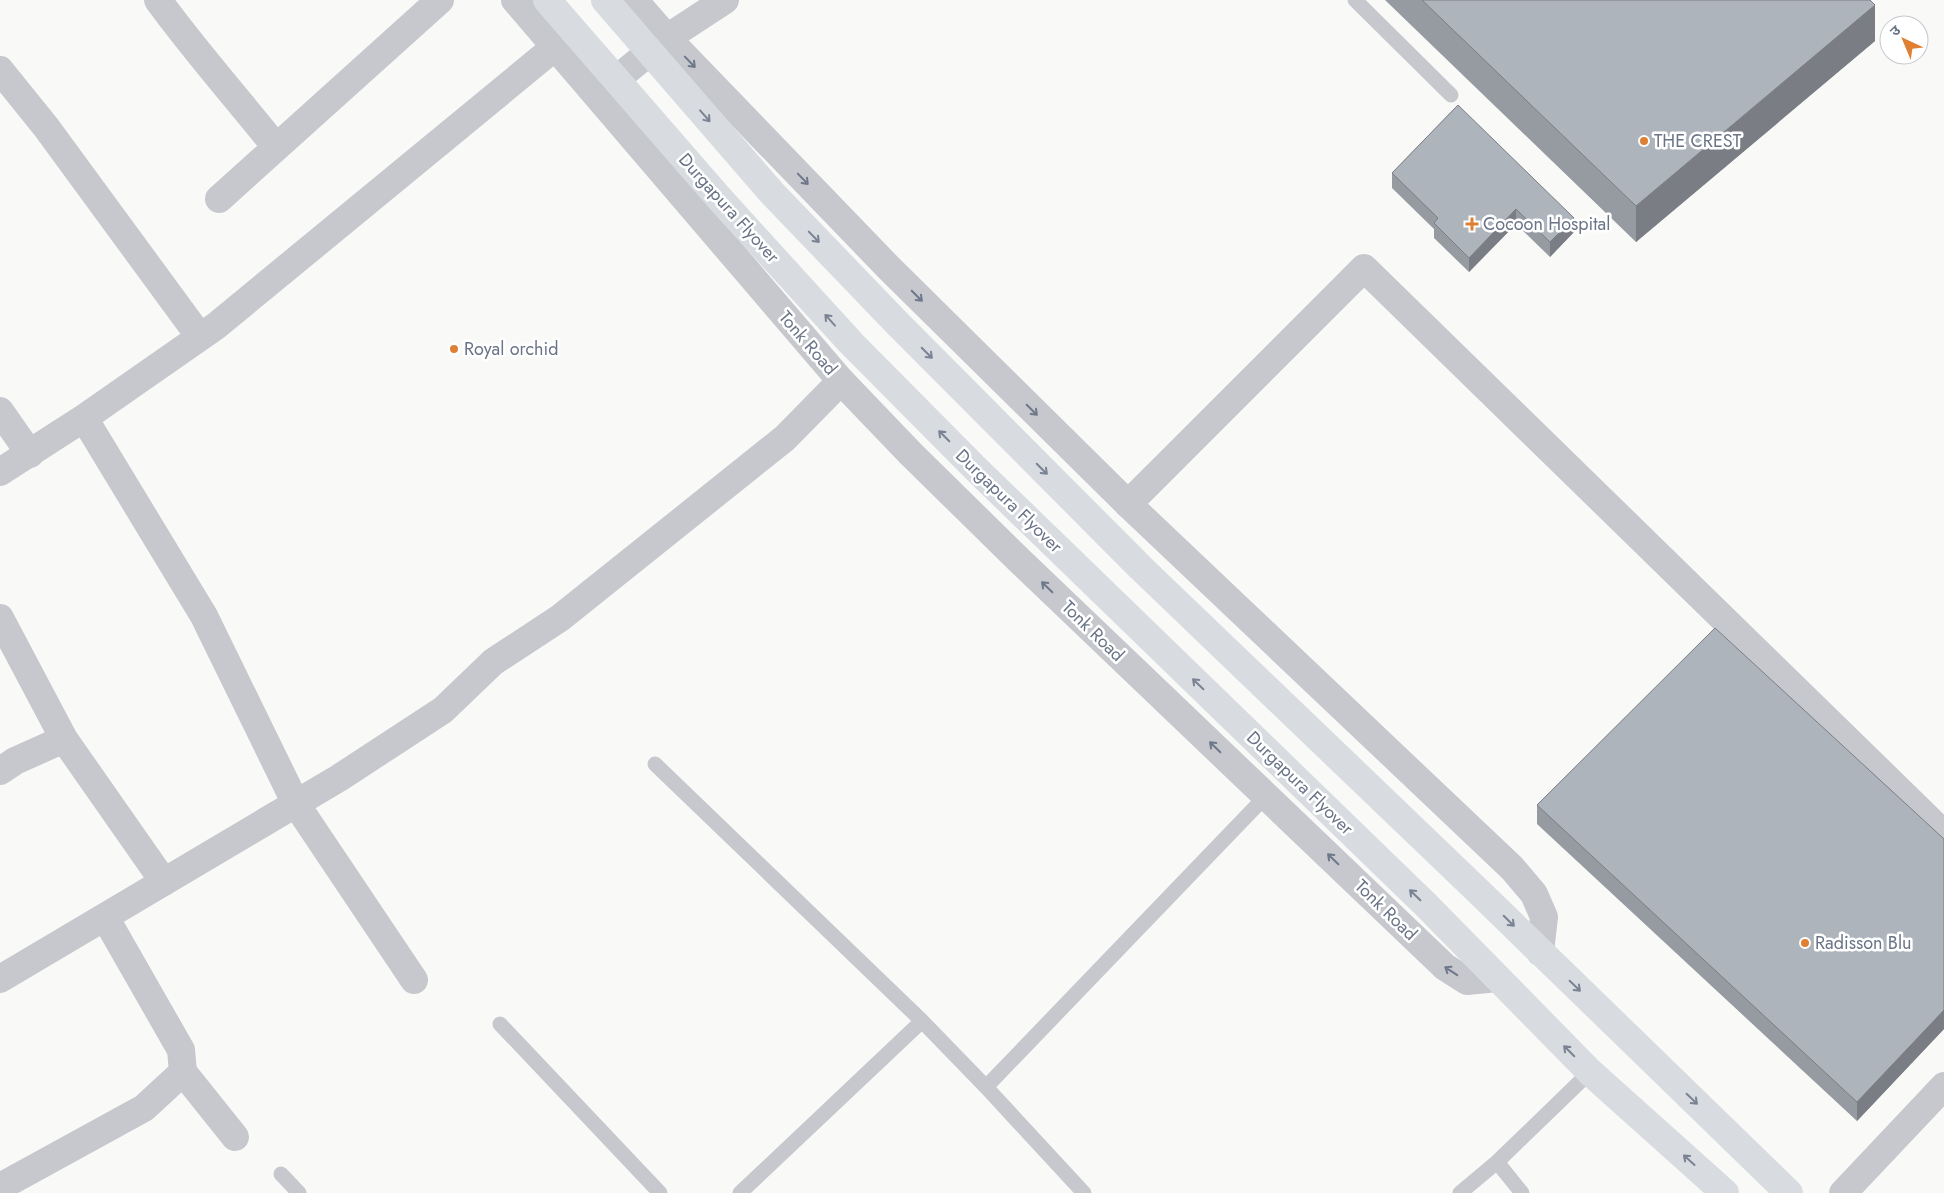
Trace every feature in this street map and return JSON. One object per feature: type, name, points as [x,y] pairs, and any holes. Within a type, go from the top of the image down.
[{"type":"main road","name":"Durgapura Flyover","points":[[546,0],[719,198],[858,350],[976,469],[1449,929],[1496,978]]},
{"type":"main road","points":[[605,0],[772,193],[897,323],[1141,568],[1478,890],[1789,1193]]},
{"type":"main road","points":[[1496,978],[1590,1072],[1725,1193]]},
{"type":"street","points":[[158,0],[193,48],[240,101],[276,147]]},
{"type":"street","points":[[219,200],[440,0]]},
{"type":"street","name":"Tonk Road","points":[[515,0],[841,381],[911,454],[1020,561],[1445,967],[1468,981],[1496,978]]},
{"type":"street","points":[[634,0],[667,38],[889,268],[1128,504],[1512,868],[1534,894],[1544,917],[1540,952]]},
{"type":"street","points":[[596,95],[667,38],[725,0]]},
{"type":"street","points":[[0,472],[84,418],[224,320],[555,46]]},
{"type":"street","points":[[0,70],[52,135],[200,337]]},
{"type":"street","points":[[1128,504],[1364,268],[1944,834]]},
{"type":"street","points":[[0,978],[296,804],[444,710],[493,662],[560,618],[785,438],[841,381]]},
{"type":"street","points":[[0,411],[30,454]]},
{"type":"street","points":[[84,418],[204,616],[296,804],[414,980]]},
{"type":"street","points":[[0,618],[64,740],[164,882]]},
{"type":"street","points":[[0,771],[15,762],[64,740]]},
{"type":"street","points":[[105,917],[181,1050],[183,1072],[235,1137]]},
{"type":"street","points":[[0,1187],[144,1108],[183,1072]]},
{"type":"street","points":[[1842,1193],[1944,1086]]},
{"type":"lane","points":[[1356,0],[1451,95]]},
{"type":"lane","points":[[655,764],[922,1021],[1084,1193]]},
{"type":"lane","points":[[986,1087],[1267,796]]},
{"type":"lane","points":[[740,1193],[922,1021]]},
{"type":"lane","points":[[500,1024],[660,1193]]},
{"type":"lane","points":[[1460,1193],[1497,1162],[1590,1072]]},
{"type":"lane","points":[[1497,1162],[1522,1193]]},
{"type":"lane","points":[[281,1174],[299,1193]]},
{"type":"building","name":"THE CREST","points":[[1422,0],[1870,0],[1875,5],[1636,206]]},
{"type":"building","points":[[1458,105],[1574,218],[1550,242],[1516,209],[1469,258],[1434,223],[1438,218],[1392,173]]},
{"type":"building","name":"Radisson Blu","points":[[1715,628],[1944,839],[1944,1010],[1857,1102],[1537,805]]},
{"type":"place","name":"THE CREST","points":[[1644,141]]},
{"type":"place","name":"Cocoon Hospital","points":[[1472,224]]},
{"type":"place","name":"Royal orchid","points":[[454,349]]},
{"type":"place","name":"Radisson Blu","points":[[1805,943]]}]
